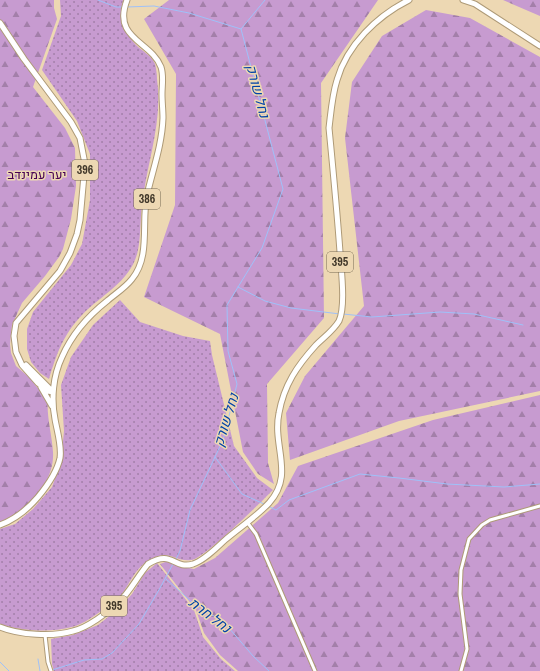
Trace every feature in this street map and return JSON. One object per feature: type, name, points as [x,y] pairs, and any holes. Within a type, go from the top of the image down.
[{"type":"main road","name":"386","points":[[0,525],[12,520],[30,506],[48,484],[58,466],[60,456],[54,410],[54,381],[61,358],[72,337],[88,318],[132,280],[138,270],[142,257],[147,197],[161,140],[163,117],[163,77],[161,66],[153,55],[138,42],[128,30],[123,17],[124,7],[127,0]]},
{"type":"main road","name":"395","points":[[0,627],[8,630],[45,635],[73,631],[82,628],[117,603],[148,564],[161,558],[168,558],[178,564],[186,565],[197,562],[207,556],[247,522],[268,503],[276,493],[282,482],[283,470],[277,432],[278,414],[288,383],[294,371],[335,327],[342,312],[342,280],[330,128],[332,103],[337,78],[352,50],[368,30],[383,15],[409,0]]},
{"type":"main road","points":[[462,0],[474,4],[540,46]]},
{"type":"main road","name":"396","points":[[0,23],[24,59],[71,122],[80,138],[85,164],[80,220],[70,253],[60,271],[16,323]]},
{"type":"main road","points":[[16,323],[17,339],[22,359],[26,366],[53,392]]},
{"type":"main road","points":[[16,323],[14,336],[16,352],[22,364],[51,402],[54,410]]},
{"type":"main road","points":[[38,383],[48,391],[53,392]]},
{"type":"street","points":[[461,671],[467,649],[460,594],[461,570],[469,539],[482,525],[490,520],[540,506]]},
{"type":"street","points":[[247,522],[256,534],[315,671]]},
{"type":"street","points":[[45,635],[50,670]]},
{"type":"green space","name":"יער עמינדב","points":[[0,0],[54,0],[54,8],[57,19],[33,87],[65,128],[75,148],[76,186],[71,219],[63,249],[45,276],[22,303],[12,325],[10,344],[11,353],[16,366],[48,397],[48,411],[53,452],[52,463],[44,485],[37,494],[20,511],[0,522]]},
{"type":"green space","points":[[60,0],[123,0],[122,12],[128,35],[155,64],[157,73],[158,111],[154,142],[144,189],[139,244],[135,261],[123,279],[75,322],[65,337],[49,379],[40,373],[31,362],[27,349],[27,329],[33,312],[71,265],[82,244],[90,200],[90,154],[77,121],[42,70],[61,16]]},
{"type":"green space","points":[[169,0],[378,0],[321,83],[324,318],[267,384],[268,463],[274,484],[258,474],[243,452],[220,334],[144,297],[175,205],[176,74],[144,19]]},
{"type":"green space","points":[[503,0],[540,0],[540,16]]},
{"type":"green space","points":[[426,10],[470,18],[540,57],[540,391],[399,421],[290,460],[286,413],[305,376],[364,306],[345,138],[352,82],[382,36]]},
{"type":"green space","points":[[120,300],[140,322],[183,336],[210,341],[234,446],[257,478],[273,490],[219,541],[198,557],[191,560],[186,560],[164,555],[153,558],[141,566],[118,599],[96,615],[80,624],[63,629],[45,631],[26,630],[0,624],[0,529],[15,524],[33,509],[52,487],[61,462],[64,431],[61,385],[71,357],[93,325]]},
{"type":"green space","points":[[540,395],[540,671],[238,671],[220,655],[204,633],[196,610],[160,564],[168,561],[179,566],[194,569],[215,558],[278,503],[298,466],[433,420]]},
{"type":"green space","points":[[157,563],[194,610],[203,637],[221,659],[235,671],[54,671],[52,664],[51,639],[73,635],[98,625],[117,610],[132,594],[145,573]]},
{"type":"waterway","points":[[98,0],[116,7],[124,7]]},
{"type":"waterway","name":"נחל שורק","points":[[176,559],[180,551],[190,510],[223,440],[237,384],[228,351],[227,305],[262,248],[283,189],[241,29],[265,0]]},
{"type":"waterway","points":[[127,7],[154,6],[189,13],[241,29]]},
{"type":"waterway","points":[[238,287],[265,301],[291,308],[340,314]]},
{"type":"waterway","points":[[343,314],[372,317],[440,312],[474,314],[523,325]]},
{"type":"waterway","points":[[215,457],[242,494],[264,504]]},
{"type":"waterway","points":[[268,506],[276,510],[289,500],[360,474],[447,484],[504,487],[540,484]]},
{"type":"waterway","name":"נחל שורק","points":[[49,671],[84,660],[102,659],[112,653],[139,624],[173,564]]},
{"type":"waterway","name":"נחל חרת","points":[[166,579],[202,611],[214,616],[229,628],[253,656],[269,671]]},
{"type":"waterway","points":[[38,659],[40,671]]},
{"type":"waterway","points":[[0,662],[9,671]]}]
